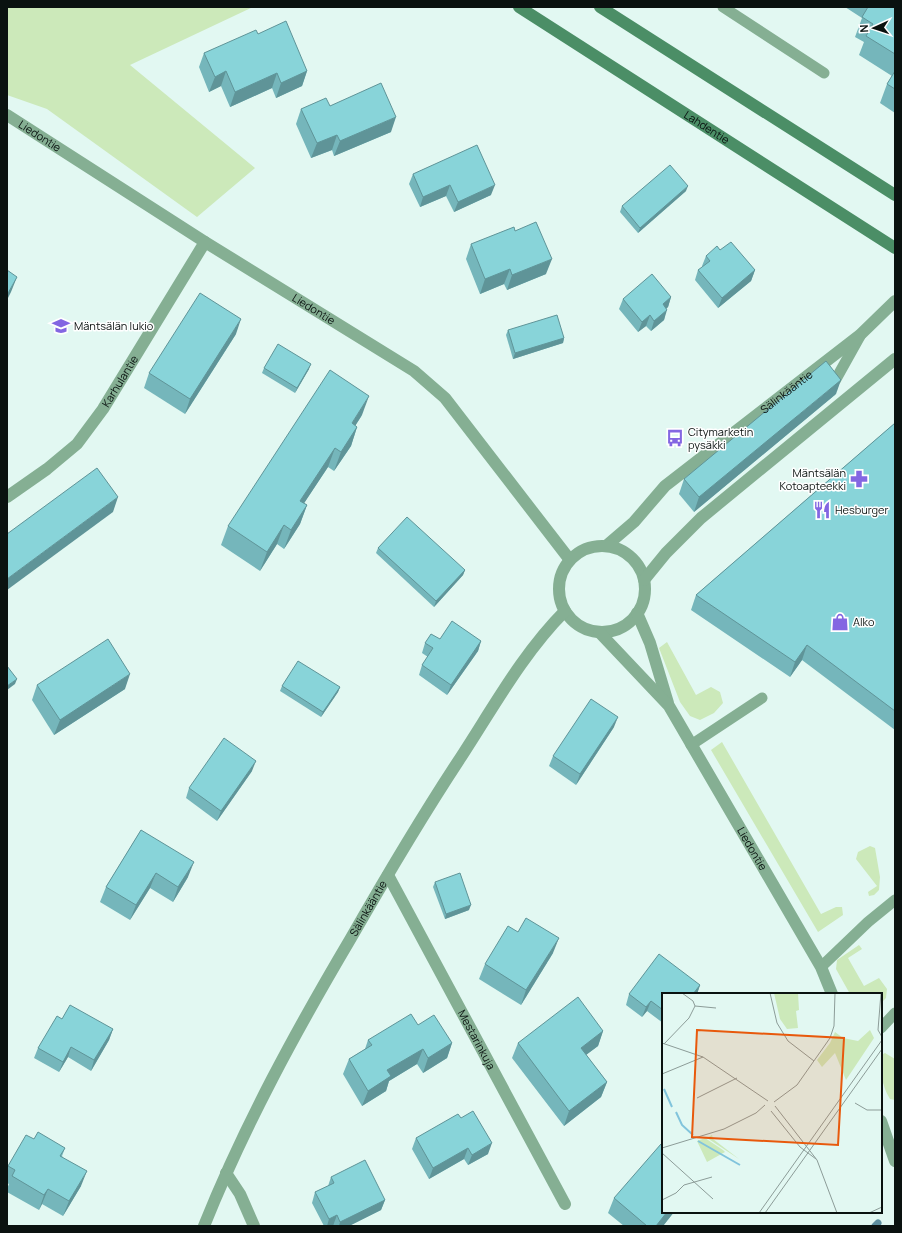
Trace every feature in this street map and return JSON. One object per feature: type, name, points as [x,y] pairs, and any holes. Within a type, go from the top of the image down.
[{"type":"main road","name":"Lahdentie","points":[[519,7],[895,248]]},
{"type":"main road","points":[[600,7],[895,195]]},
{"type":"street","name":"Liedontie","points":[[7,115],[205,242],[414,370],[445,398],[570,560]]},
{"type":"street","name":"Karhulantie","points":[[7,497],[47,469],[77,444],[103,409],[205,242]]},
{"type":"street","name":"Sälinkääntie","points":[[606,546],[634,522],[665,486],[860,335],[895,301]]},
{"type":"street","points":[[644,580],[666,553],[701,518],[895,359]]},
{"type":"street","points":[[606,546],[619,550],[631,557],[639,568],[644,580],[643,603],[630,622],[621,628],[599,632],[585,629],[574,622],[565,611],[560,601],[560,579],[570,560],[581,552],[593,547],[606,546]]},
{"type":"street","name":"Sälinkääntie","points":[[204,1226],[226,1173],[294,1036],[388,875],[437,793],[530,652],[550,626],[565,611]]},
{"type":"street","name":"Liedontie","points":[[637,613],[650,643],[669,706],[821,966],[832,993]]},
{"type":"street","name":"Liedontie","points":[[599,632],[669,706]]},
{"type":"street","name":"Mestarinkuja","points":[[388,875],[565,1204]]},
{"type":"street","points":[[882,1125],[895,1161]]},
{"type":"street","points":[[226,1173],[240,1194],[254,1226]]},
{"type":"lane","points":[[723,7],[824,73]]},
{"type":"lane","points":[[828,386],[836,379],[860,335]]},
{"type":"lane","points":[[691,745],[762,698]]},
{"type":"lane","points":[[821,966],[868,922],[895,900]]},
{"type":"lane","points":[[882,1027],[895,1013]]},
{"type":"green space","points":[[7,7],[253,7],[130,65],[255,168],[197,217],[47,109],[7,95]]},
{"type":"green space","points":[[667,642],[696,695],[711,687],[720,692],[723,703],[714,713],[700,720],[690,716],[680,702],[659,648]]},
{"type":"green space","points":[[722,742],[821,914],[836,907],[842,907],[843,915],[818,932],[711,750]]},
{"type":"green space","points":[[870,846],[875,848],[880,877],[879,890],[874,895],[869,896],[868,892],[877,886],[856,859],[858,852]]},
{"type":"green space","points":[[859,945],[862,949],[848,958],[864,986],[879,978],[887,989],[886,998],[882,1002],[882,993],[849,993],[836,969],[837,960]]},
{"type":"green space","points":[[885,1053],[895,1059],[895,1100],[890,1099],[883,1083],[882,1054]]},
{"type":"building","points":[[868,7],[895,7],[895,54],[866,36],[873,24],[862,17]]},
{"type":"building","points":[[286,21],[307,71],[281,83],[277,73],[235,92],[226,71],[215,77],[204,53],[256,30],[258,34]]},
{"type":"building","points":[[895,71],[895,89],[887,84]]},
{"type":"building","points":[[381,83],[396,117],[340,141],[337,135],[317,143],[301,109],[326,98],[330,106]]},
{"type":"building","points":[[477,145],[495,185],[458,202],[450,185],[423,197],[413,174]]},
{"type":"building","points":[[670,165],[688,186],[640,228],[622,206]]},
{"type":"building","points":[[536,222],[552,259],[512,275],[510,269],[485,279],[471,244],[514,227],[515,231]]},
{"type":"building","points":[[731,242],[755,270],[722,298],[698,270],[710,261],[706,256],[717,246],[720,250]]},
{"type":"building","points":[[7,270],[17,277],[7,295]]},
{"type":"building","points":[[652,274],[671,297],[663,304],[667,310],[654,321],[650,315],[642,322],[623,299]]},
{"type":"building","points":[[200,293],[241,319],[190,399],[149,373]]},
{"type":"building","points":[[557,315],[564,338],[515,353],[508,330]]},
{"type":"building","points":[[278,344],[311,364],[297,388],[264,368]]},
{"type":"building","points":[[826,361],[841,380],[699,497],[684,479]]},
{"type":"building","points":[[330,370],[369,396],[352,423],[357,427],[341,452],[335,448],[300,501],[307,505],[291,530],[284,525],[267,552],[228,526]]},
{"type":"building","points":[[895,423],[895,711],[807,645],[795,662],[696,595]]},
{"type":"building","points":[[97,468],[118,497],[7,579],[7,534]]},
{"type":"building","points":[[407,517],[465,570],[436,601],[378,548]]},
{"type":"building","points":[[452,621],[481,641],[451,685],[422,665],[433,648],[425,643],[431,634],[440,639]]},
{"type":"building","points":[[108,639],[130,674],[60,720],[37,685]]},
{"type":"building","points":[[298,661],[340,687],[323,712],[282,686]]},
{"type":"building","points":[[7,666],[17,679],[7,686]]},
{"type":"building","points":[[591,699],[618,717],[580,774],[553,756]]},
{"type":"building","points":[[224,738],[256,761],[221,811],[189,788]]},
{"type":"building","points":[[141,830],[194,862],[178,887],[156,873],[136,905],[106,887]]},
{"type":"building","points":[[460,873],[471,905],[446,914],[435,882]]},
{"type":"building","points":[[526,918],[559,938],[526,990],[485,964],[508,926],[518,932]]},
{"type":"building","points":[[659,954],[700,985],[694,993],[662,993],[662,1009],[651,1001],[646,1007],[629,994]]},
{"type":"building","points":[[578,997],[603,1031],[581,1048],[607,1082],[569,1111],[518,1043]]},
{"type":"building","points":[[70,1005],[113,1029],[94,1060],[71,1047],[63,1062],[38,1048],[57,1016],[62,1019]]},
{"type":"building","points":[[411,1014],[418,1025],[434,1015],[452,1043],[428,1058],[423,1049],[387,1070],[391,1076],[368,1091],[349,1059],[372,1045],[368,1040]]},
{"type":"building","points":[[473,1111],[492,1143],[472,1155],[468,1148],[433,1168],[416,1138],[458,1114],[461,1118]]},
{"type":"building","points":[[38,1132],[65,1148],[60,1156],[87,1171],[69,1201],[48,1189],[44,1195],[12,1176],[15,1170],[8,1166],[26,1135],[34,1139]]},
{"type":"building","points":[[662,1144],[662,1213],[666,1213],[656,1226],[647,1226],[614,1198]]},
{"type":"building","points":[[365,1160],[385,1200],[340,1222],[337,1215],[329,1219],[315,1192],[334,1183],[331,1177]]},
{"type":"waterway","points":[[875,1226],[878,1223]]},
{"type":"place","name":"Mäntsälän lukio","points":[[61,326]]},
{"type":"place","name":"Citymarketin pysäkki","points":[[675,438]]},
{"type":"place","name":"Mäntsälän Kotoapteekki","points":[[859,479]]},
{"type":"place","name":"Hesburger","points":[[822,510]]},
{"type":"place","name":"Alko","points":[[840,622]]}]
